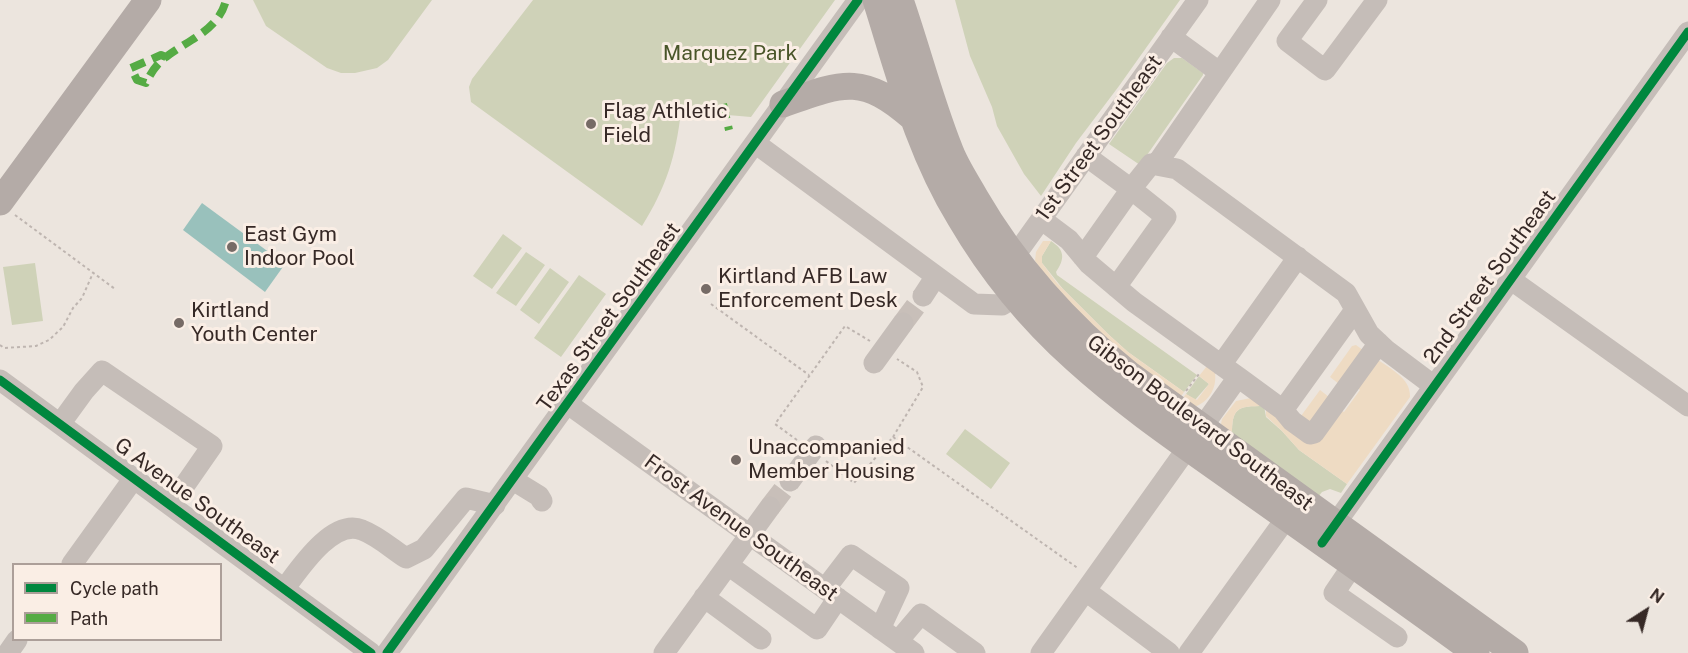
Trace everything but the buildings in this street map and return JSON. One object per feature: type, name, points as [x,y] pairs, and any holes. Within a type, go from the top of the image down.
[{"type":"main road","points":[[7,208],[148,0]]},
{"type":"main road","name":"Gibson Boulevard Southeast","points":[[876,0],[913,118],[925,149],[959,216],[1005,264],[1196,438]]},
{"type":"main road","name":"Gibson Boulevard Southeast","points":[[900,0],[950,150],[986,217],[1016,297],[1043,329],[1105,385],[1196,438],[1461,628],[1476,653]]},
{"type":"main road","points":[[783,104],[831,87],[855,86],[877,91],[913,118]]},
{"type":"main road","name":"Gibson Boulevard Southeast","points":[[1329,533],[1353,565],[1461,628],[1515,653]]},
{"type":"street","name":"Texas Street Southeast","points":[[387,653],[858,0]]},
{"type":"street","name":"1st Street Southeast","points":[[1005,264],[1041,219],[1198,0]]},
{"type":"street","points":[[1156,165],[1270,0]]},
{"type":"street","points":[[1317,0],[1287,41],[1325,70],[1377,0]]},
{"type":"street","name":"2nd Street Southeast","points":[[1329,533],[1688,32]]},
{"type":"street","points":[[1171,37],[1219,72]]},
{"type":"street","points":[[756,143],[974,304],[1002,305],[1016,297]]},
{"type":"street","points":[[1086,156],[1166,217],[1116,287]]},
{"type":"street","points":[[1083,257],[1131,189],[1152,164],[1177,169],[1346,293],[1369,334],[1434,386]]},
{"type":"street","points":[[1041,219],[1069,240],[1089,264],[1116,287],[1283,410],[1292,421],[1310,434],[1314,433],[1379,343]]},
{"type":"street","points":[[1221,365],[1298,257]]},
{"type":"street","points":[[923,296],[936,276]]},
{"type":"street","points":[[1510,279],[1688,406]]},
{"type":"street","points":[[1283,410],[1355,310]]},
{"type":"street","points":[[879,356],[903,322]]},
{"type":"street","points":[[60,424],[99,372],[106,372],[212,446],[171,505]]},
{"type":"street","points":[[1041,653],[1086,583],[1196,438],[1238,378]]},
{"type":"street","name":"G Avenue Southeast","points":[[0,380],[371,653]]},
{"type":"street","name":"Frost Avenue Southeast","points":[[568,404],[906,647]]},
{"type":"street","points":[[790,481],[814,448]]},
{"type":"street","points":[[73,563],[134,478]]},
{"type":"street","points":[[513,480],[539,496],[542,501]]},
{"type":"street","points":[[285,588],[316,550],[331,536],[346,528],[362,530],[406,558],[424,549],[466,498],[495,505]]},
{"type":"street","points":[[664,653],[770,507]]},
{"type":"street","points":[[1189,653],[1294,508]]},
{"type":"street","points":[[728,565],[817,629],[831,594],[852,555],[899,588],[880,629]]},
{"type":"street","points":[[1353,565],[1334,593],[1397,637]]},
{"type":"street","points":[[1086,583],[1169,653]]},
{"type":"street","points":[[704,597],[761,639]]},
{"type":"street","points":[[906,647],[921,614],[975,653]]},
{"type":"path","points":[[7,208],[115,289]]},
{"type":"path","points":[[0,345],[4,348],[36,346],[49,340],[63,327],[82,298],[93,273]]},
{"type":"path","points":[[711,304],[809,375]]},
{"type":"path","points":[[845,326],[879,356],[917,372],[923,387],[893,437],[854,483],[814,448],[775,424],[809,375],[845,326]]},
{"type":"path","points":[[1186,392],[1199,374]]},
{"type":"path","points":[[893,437],[1086,583]]},
{"type":"green space","points":[[253,0],[432,0],[388,60],[377,68],[355,73],[341,73],[327,68],[266,26]]},
{"type":"green space","name":"Flag Athletic Field","points":[[533,0],[835,0],[751,117],[681,111],[669,171],[658,198],[642,226],[471,102],[469,87],[472,79]]},
{"type":"green space","points":[[955,0],[1180,0],[1076,143],[1041,196],[1024,174],[997,126],[992,107],[970,56]]},
{"type":"green space","points":[[1174,58],[1182,58],[1203,75],[1140,165],[1109,144],[1167,63]]},
{"type":"green space","points":[[503,234],[522,248],[492,289],[473,276]]},
{"type":"green space","points":[[1051,241],[1059,248],[1062,255],[1057,275],[1197,375],[1184,392],[1128,352],[1063,289],[1042,263],[1042,256]]},
{"type":"green space","points":[[526,252],[545,265],[516,306],[496,293]]},
{"type":"green space","points":[[35,263],[43,321],[12,325],[3,267]]},
{"type":"green space","points":[[550,268],[569,282],[539,324],[520,310]]},
{"type":"green space","points":[[579,275],[606,294],[561,357],[534,338]]},
{"type":"green space","points":[[1199,376],[1209,384],[1195,400],[1186,394]]},
{"type":"green space","points":[[1264,406],[1266,417],[1299,450],[1347,484],[1341,493],[1330,489],[1322,492],[1318,497],[1232,435],[1233,419],[1238,410]]},
{"type":"green space","points":[[965,429],[1010,463],[991,489],[946,454]]},
{"type":"sand","points":[[1043,241],[1051,241],[1042,256],[1042,263],[1057,283],[1128,352],[1184,392],[1180,398],[1129,360],[1062,299],[1035,261],[1036,252]]},
{"type":"sand","points":[[1356,345],[1367,353],[1339,384],[1330,377],[1352,346]]},
{"type":"sand","points":[[1374,357],[1403,378],[1410,397],[1347,484],[1299,450],[1266,416],[1266,407],[1308,438],[1336,408],[1344,412],[1360,390],[1354,385]]},
{"type":"sand","points":[[1207,366],[1215,373],[1215,384],[1208,398],[1194,407],[1182,399],[1186,394],[1197,400],[1209,384],[1199,376]]},
{"type":"sand","points":[[1320,390],[1329,397],[1314,426],[1301,416]]},
{"type":"sand","points":[[1251,398],[1264,406],[1238,410],[1233,419],[1232,435],[1221,424],[1222,419],[1236,401]]},
{"type":"water","points":[[202,203],[285,264],[265,292],[183,230]]},
{"type":"tunnel","points":[[903,323],[923,296]]},
{"type":"tunnel","points":[[770,507],[790,481]]},
{"type":"marked path","points":[[166,57],[161,55],[131,68],[137,80],[146,83],[162,60],[210,27],[217,19],[226,0]]},
{"type":"marked path","points":[[723,104],[729,130]]},
{"type":"cycle path","points":[[387,653],[858,0]]},
{"type":"cycle path","points":[[1322,543],[1688,32]]},
{"type":"cycle path","points":[[0,380],[371,653]]},
{"type":"place","name":"Flag Athletic Field","points":[[591,124]]},
{"type":"place","name":"East Gym Indoor Pool","points":[[232,247]]},
{"type":"place","name":"Kirtland AFB Law Enforcement Desk","points":[[706,289]]},
{"type":"place","name":"Kirtland Youth Center","points":[[179,323]]},
{"type":"place","name":"Unaccompanied Member Housing","points":[[736,460]]},
{"type":"park label","name":"Marquez Park","points":[[730,54]]}]
